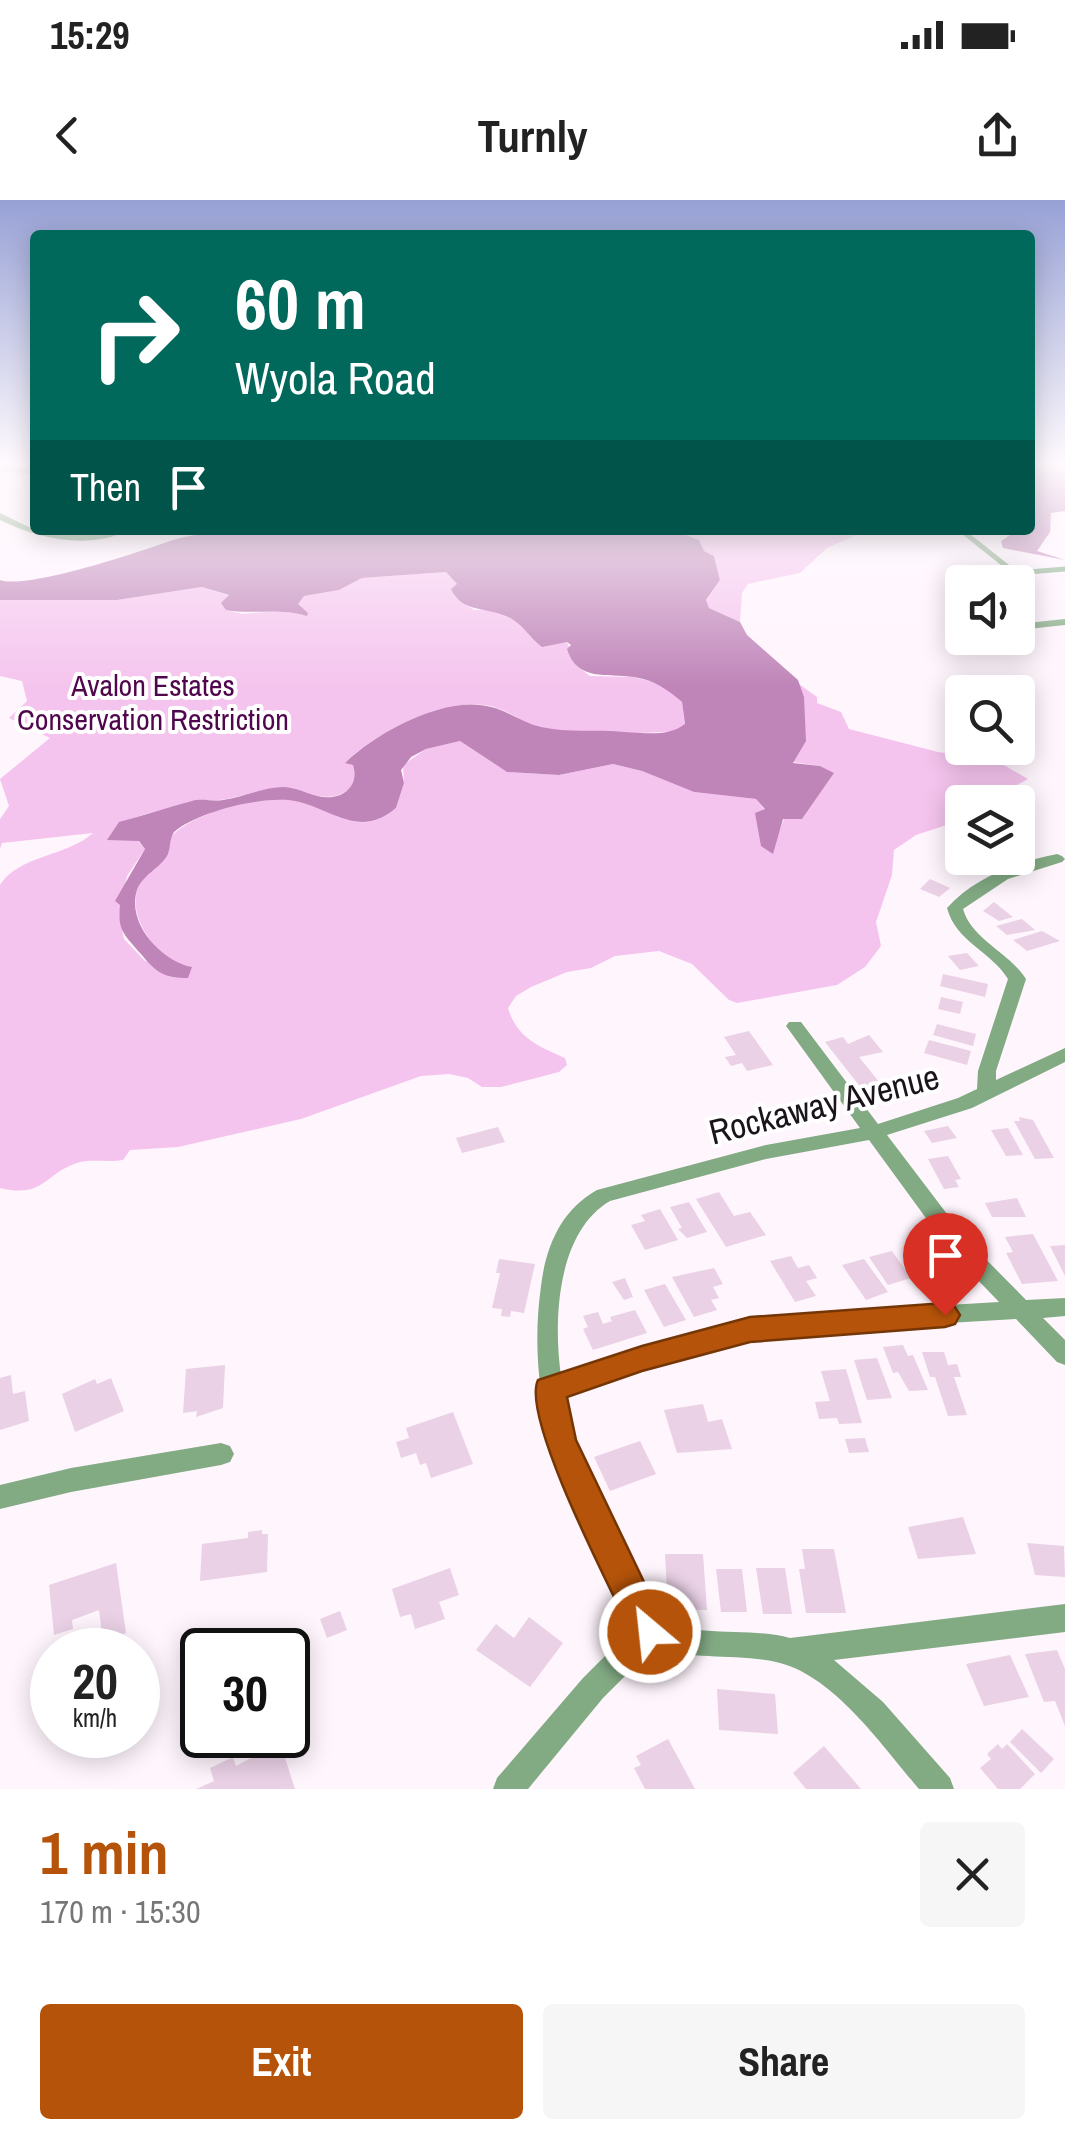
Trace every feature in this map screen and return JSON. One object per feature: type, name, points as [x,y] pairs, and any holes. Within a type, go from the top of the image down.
[{"type":"street","points":[[987,1090],[987,1072],[1017,979],[998,956],[962,927],[955,908],[1000,877],[1057,859]]},
{"type":"street","points":[[795,1026],[958,1245],[1065,1355]]},
{"type":"street","name":"Rockaway Avenue","points":[[550,1390],[545,1337],[554,1266],[573,1220],[591,1201],[766,1152],[874,1132],[965,1103],[1065,1054]]},
{"type":"street","points":[[938,1789],[856,1697],[813,1662],[790,1651],[746,1643],[664,1638],[650,1632],[560,1441],[550,1390],[642,1358],[779,1324],[1065,1307]]},
{"type":"street","points":[[0,1498],[89,1476],[222,1454]]},
{"type":"street","points":[[790,1651],[1065,1618]]},
{"type":"street","points":[[508,1789],[593,1688],[650,1632]]},
{"type":"lane","points":[[972,539],[1015,574],[1065,570]]},
{"type":"lane","points":[[1035,625],[1065,622]]},
{"type":"green space","points":[[847,539],[827,548],[800,573],[748,584],[742,593],[740,622],[709,608],[706,601],[720,580],[714,556],[704,551],[698,540]]},
{"type":"green space","name":"Avalon Estates Conservation Restriction","points":[[446,572],[458,585],[455,597],[474,610],[489,610],[510,618],[556,643],[567,642],[577,666],[590,676],[633,677],[662,684],[682,702],[685,725],[676,731],[576,732],[537,726],[494,707],[456,706],[415,718],[359,750],[346,762],[353,765],[353,784],[338,795],[324,797],[288,788],[273,789],[191,802],[122,822],[145,849],[127,876],[119,914],[124,939],[145,961],[177,964],[159,950],[143,929],[136,893],[169,851],[168,841],[177,831],[208,814],[266,800],[297,801],[346,820],[370,822],[396,808],[404,783],[403,765],[426,749],[460,741],[507,772],[559,775],[613,764],[694,792],[756,799],[765,810],[761,846],[775,842],[784,819],[802,819],[833,774],[820,766],[793,762],[805,728],[799,684],[817,697],[817,703],[841,712],[849,729],[945,753],[945,765],[1004,765],[1028,779],[1017,785],[945,785],[945,826],[916,835],[894,850],[892,875],[876,922],[881,946],[865,967],[837,985],[737,1003],[692,964],[659,951],[615,956],[531,987],[516,996],[508,1008],[523,1034],[565,1058],[567,1065],[559,1072],[501,1087],[482,1087],[468,1078],[449,1074],[421,1076],[301,1119],[178,1147],[130,1150],[123,1160],[74,1164],[34,1188],[0,1188],[0,885],[18,868],[83,841],[93,833],[2,843],[0,849],[0,819],[9,806],[0,779],[50,738],[9,718],[27,701],[22,681],[0,676],[0,600],[117,600],[202,587],[230,596],[226,610],[242,614],[291,610],[304,596],[339,590],[362,578]]},
{"type":"shaded area","points":[[177,539],[697,539],[704,551],[714,556],[720,580],[706,600],[709,608],[740,622],[747,635],[798,680],[804,697],[806,741],[793,763],[820,766],[834,773],[802,819],[783,819],[773,854],[761,846],[755,813],[765,809],[756,799],[694,792],[613,764],[559,775],[507,772],[460,741],[411,757],[401,770],[404,783],[396,808],[370,821],[357,822],[282,800],[214,812],[174,832],[165,859],[137,890],[135,903],[142,928],[170,958],[192,967],[188,978],[172,977],[156,970],[121,927],[120,905],[115,901],[145,849],[139,841],[107,840],[119,822],[192,801],[223,800],[276,787],[325,797],[340,795],[354,779],[353,765],[345,763],[358,751],[413,718],[454,706],[491,707],[534,725],[562,730],[656,733],[685,724],[682,702],[641,678],[585,671],[572,660],[567,649],[571,645],[567,642],[542,647],[512,619],[462,602],[451,589],[457,584],[446,572],[362,578],[339,590],[304,596],[298,604],[307,616],[226,610],[221,603],[229,595],[202,587],[117,600],[0,600],[0,580],[34,580]]},
{"type":"shaded area","points":[[1045,539],[1037,551],[1065,560],[1003,548],[1001,541]]},
{"type":"building","points":[[930,879],[950,888],[939,897],[920,889]]},
{"type":"building","points":[[994,902],[1013,917],[999,921],[983,911]]},
{"type":"building","points":[[1022,919],[1035,930],[1007,935],[996,926]]},
{"type":"building","points":[[1042,931],[1060,941],[1027,951],[1013,940]]},
{"type":"building","points":[[967,953],[979,966],[960,970],[948,956]]},
{"type":"building","points":[[943,974],[988,984],[985,997],[940,986]]},
{"type":"building","points":[[941,997],[963,1002],[960,1014],[938,1009]]},
{"type":"building","points":[[937,1024],[976,1034],[973,1046],[933,1035]]},
{"type":"building","points":[[749,1031],[773,1065],[747,1071],[742,1063],[731,1066],[725,1057],[736,1055],[724,1037]]},
{"type":"building","points":[[869,1035],[883,1052],[859,1057],[888,1093],[869,1098],[825,1042],[843,1037],[848,1044]]},
{"type":"building","points":[[929,1040],[971,1051],[967,1065],[924,1053]]},
{"type":"building","points":[[1019,1117],[1033,1120],[1054,1158],[1035,1159],[1014,1121],[1020,1121]]},
{"type":"building","points":[[948,1126],[957,1138],[932,1143],[924,1131]]},
{"type":"building","points":[[498,1127],[505,1142],[462,1153],[456,1138]]},
{"type":"building","points":[[1008,1128],[1023,1155],[1006,1156],[991,1130]]},
{"type":"building","points":[[948,1156],[961,1179],[955,1180],[959,1187],[944,1189],[928,1159]]},
{"type":"building","points":[[719,1192],[734,1216],[750,1212],[766,1235],[726,1247],[696,1199]]},
{"type":"building","points":[[1017,1198],[1026,1217],[992,1217],[985,1203]]},
{"type":"building","points":[[689,1202],[707,1232],[687,1238],[678,1229],[682,1228],[670,1207]]},
{"type":"building","points":[[660,1209],[678,1240],[645,1250],[631,1225],[645,1221],[641,1215]]},
{"type":"building","points":[[1033,1234],[1058,1281],[1022,1284],[1006,1253],[1013,1252],[1005,1237]]},
{"type":"building","points":[[920,1238],[948,1277],[928,1283],[907,1254],[916,1251],[909,1241]]},
{"type":"building","points":[[1065,1245],[1065,1276],[1050,1246]]},
{"type":"building","points":[[892,1251],[911,1278],[888,1285],[869,1257]]},
{"type":"building","points":[[791,1256],[798,1268],[809,1265],[817,1278],[806,1281],[816,1296],[795,1302],[770,1261]]},
{"type":"building","points":[[499,1259],[535,1264],[524,1313],[511,1311],[510,1317],[501,1316],[502,1309],[492,1308]]},
{"type":"building","points":[[864,1259],[888,1292],[866,1300],[842,1265]]},
{"type":"building","points":[[714,1268],[723,1284],[713,1287],[719,1298],[711,1300],[717,1310],[694,1317],[672,1277]]},
{"type":"building","points":[[625,1278],[633,1297],[624,1300],[612,1282]]},
{"type":"building","points":[[665,1284],[686,1320],[664,1327],[644,1290]]},
{"type":"building","points":[[635,1310],[647,1333],[593,1350],[583,1329],[588,1327],[583,1316],[598,1312],[603,1324],[612,1321],[610,1317]]},
{"type":"building","points":[[903,1345],[908,1356],[913,1355],[928,1390],[909,1391],[898,1372],[893,1373],[883,1347]]},
{"type":"building","points":[[922,1352],[944,1352],[948,1365],[957,1364],[961,1377],[954,1377],[967,1415],[948,1416]]},
{"type":"building","points":[[877,1358],[892,1398],[867,1400],[854,1360]]},
{"type":"building","points":[[225,1365],[223,1408],[196,1417],[197,1411],[183,1413],[186,1369]]},
{"type":"building","points":[[846,1369],[862,1423],[839,1424],[837,1418],[819,1419],[815,1402],[830,1401],[821,1371]]},
{"type":"building","points":[[11,1375],[13,1394],[25,1391],[29,1421],[0,1430],[0,1378]]},
{"type":"building","points":[[111,1378],[124,1411],[75,1432],[62,1394],[95,1379],[97,1384]]},
{"type":"building","points":[[703,1404],[708,1422],[722,1419],[732,1449],[677,1453],[664,1410]]},
{"type":"building","points":[[453,1412],[473,1464],[431,1478],[426,1463],[420,1465],[416,1453],[401,1458],[396,1442],[409,1438],[406,1428]]},
{"type":"building","points":[[865,1438],[869,1452],[849,1453],[845,1439]]},
{"type":"building","points":[[640,1441],[656,1474],[610,1491],[594,1457]]},
{"type":"building","points":[[963,1517],[976,1554],[918,1559],[908,1527]]},
{"type":"building","points":[[262,1530],[262,1534],[268,1534],[267,1572],[200,1581],[202,1544],[248,1538],[248,1532]]},
{"type":"building","points":[[1027,1543],[1064,1546],[1065,1577],[1035,1575]]},
{"type":"building","points":[[802,1549],[834,1549],[846,1613],[806,1613],[799,1569],[805,1569]]},
{"type":"building","points":[[665,1554],[703,1554],[707,1610],[668,1609]]},
{"type":"building","points":[[116,1563],[125,1628],[101,1628],[99,1610],[72,1620],[73,1628],[53,1628],[49,1585]]},
{"type":"building","points":[[450,1568],[459,1595],[439,1602],[445,1619],[415,1629],[411,1614],[400,1617],[392,1589]]},
{"type":"building","points":[[756,1568],[785,1568],[792,1614],[763,1614]]},
{"type":"building","points":[[716,1569],[742,1569],[747,1612],[721,1612]]},
{"type":"building","points":[[340,1611],[347,1630],[327,1638],[320,1619]]},
{"type":"building","points":[[529,1617],[563,1643],[530,1687],[476,1650],[496,1624],[514,1638]]},
{"type":"building","points":[[1057,1650],[1065,1669],[1065,1726],[1055,1701],[1044,1702],[1025,1654]]},
{"type":"building","points":[[1010,1655],[1029,1697],[984,1706],[966,1664]]},
{"type":"building","points":[[717,1689],[775,1694],[778,1734],[719,1730]]},
{"type":"building","points":[[1022,1729],[1054,1759],[1041,1773],[1010,1742]]},
{"type":"building","points":[[668,1739],[695,1789],[645,1789],[634,1768],[641,1765],[636,1756]]},
{"type":"building","points":[[998,1744],[1002,1749],[1007,1744],[1035,1774],[1020,1789],[998,1789],[980,1768],[991,1759],[987,1754]]},
{"type":"building","points":[[824,1746],[861,1789],[806,1789],[793,1773]]},
{"type":"building","points":[[231,1758],[236,1766],[251,1758],[285,1758],[295,1789],[196,1789],[214,1781],[210,1768]]},
{"type":"route","points":[[650,1632],[560,1441],[550,1390],[642,1358],[779,1324],[945,1315]]}]
